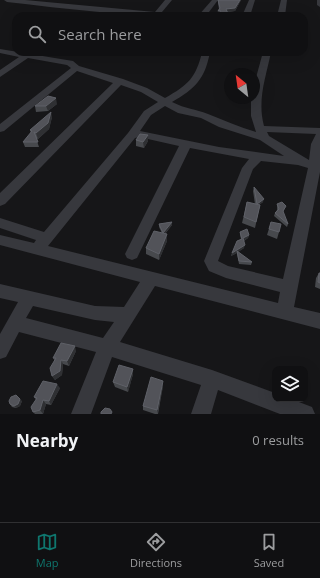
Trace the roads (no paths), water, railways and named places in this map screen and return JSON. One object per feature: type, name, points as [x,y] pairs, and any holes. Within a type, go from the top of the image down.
[{"type":"street","points":[[7,0],[40,1],[78,7],[124,9],[144,12]]},
{"type":"street","points":[[78,7],[86,0]]},
{"type":"street","points":[[160,12],[169,0]]},
{"type":"street","points":[[206,12],[216,0]]},
{"type":"street","points":[[248,12],[252,0]]},
{"type":"street","points":[[282,12],[284,0]]},
{"type":"street","points":[[320,0],[320,5]]},
{"type":"street","points":[[0,52],[12,53]]},
{"type":"street","points":[[0,74],[24,56]]},
{"type":"street","points":[[37,56],[70,63],[76,68],[120,81],[168,102],[182,111],[204,116],[223,125],[264,138],[312,165]]},
{"type":"street","points":[[42,243],[132,135],[152,108],[168,102],[200,76],[205,56]]},
{"type":"street","points":[[264,138],[259,129],[255,96],[266,56]]},
{"type":"street","points":[[0,129],[76,68]]},
{"type":"street","points":[[0,201],[120,81]]},
{"type":"street","points":[[259,129],[320,131]]},
{"type":"street","points":[[132,135],[139,134],[258,157],[312,165]]},
{"type":"street","points":[[285,312],[288,287],[312,165],[317,141],[320,136]]},
{"type":"street","points":[[132,254],[186,144]]},
{"type":"street","points":[[258,157],[253,160],[248,168],[211,261],[214,267],[226,272],[288,287]]},
{"type":"street","points":[[0,223],[42,243],[152,277],[320,321]]},
{"type":"street","points":[[0,240],[42,243]]},
{"type":"street","points":[[81,414],[107,348],[152,277]]},
{"type":"street","points":[[0,291],[95,313],[128,315]]},
{"type":"street","points":[[0,351],[29,298]]},
{"type":"street","points":[[15,323],[74,337],[212,379],[305,414]]},
{"type":"street","points":[[201,414],[212,379]]}]
